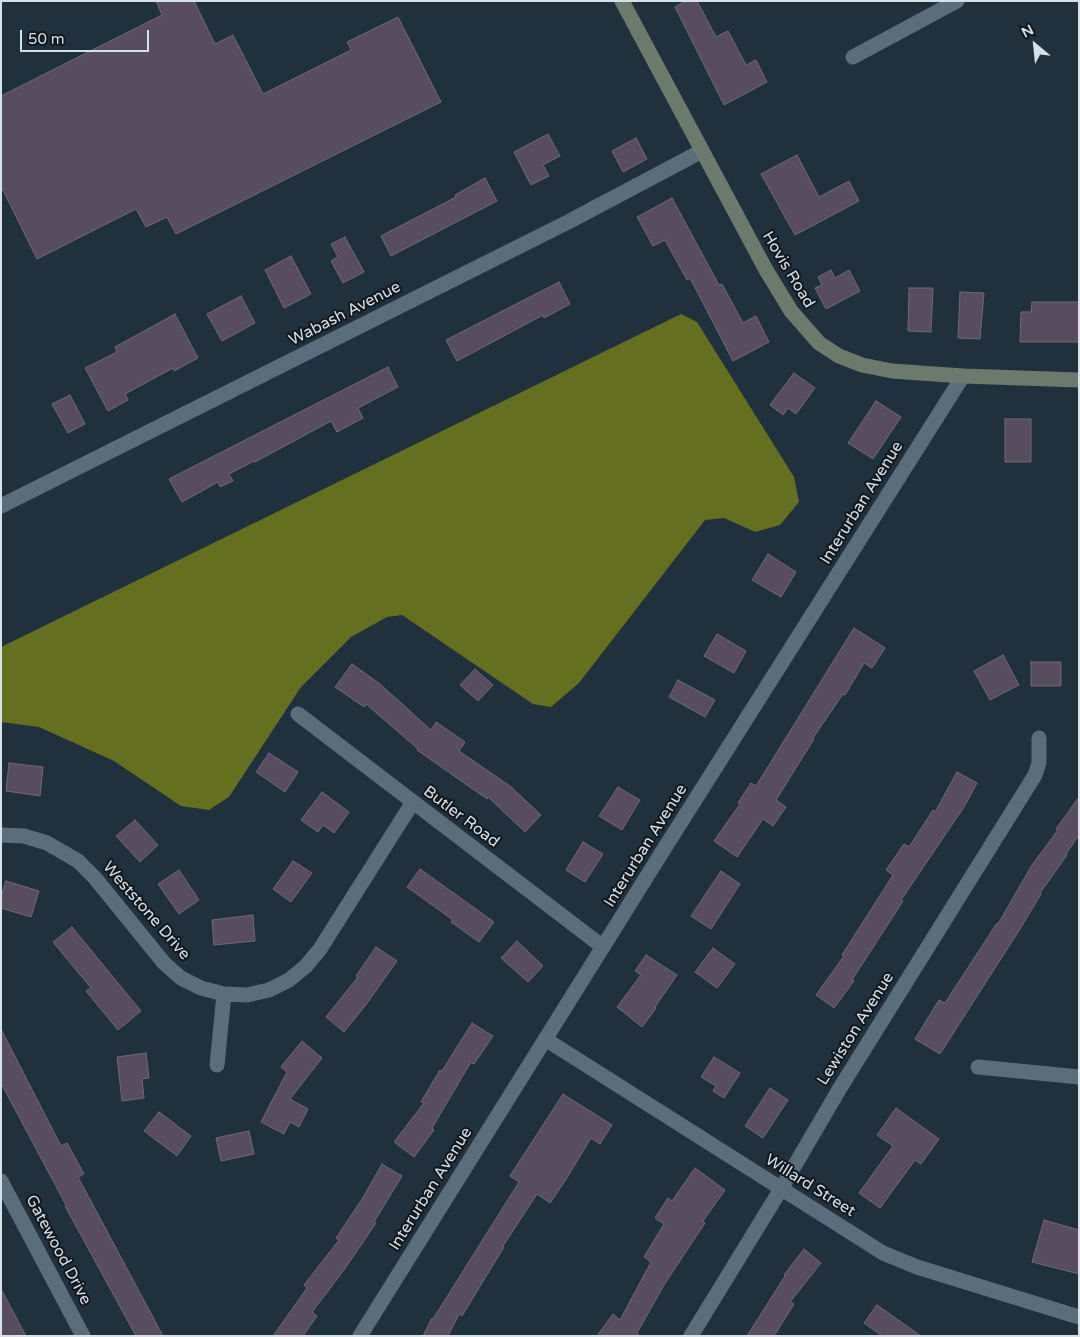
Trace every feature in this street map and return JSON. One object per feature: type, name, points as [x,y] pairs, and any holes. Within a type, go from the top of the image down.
[{"type":"street","name":"Hovis Road","points":[[622,1],[765,268],[791,311],[819,343],[839,356],[862,365],[892,371],[963,376],[1079,380]]},
{"type":"street","points":[[853,56],[958,1]]},
{"type":"street","name":"Wabash Avenue","points":[[1,506],[568,222],[702,151]]},
{"type":"street","name":"Interurban Avenue","points":[[360,1336],[963,376]]},
{"type":"street","name":"Butler Road","points":[[298,714],[603,947]]},
{"type":"street","name":"Lewiston Avenue","points":[[691,1336],[782,1189],[840,1088],[1035,775],[1039,763],[1039,738]]},
{"type":"street","name":"Weststone Drive","points":[[1,835],[24,836],[47,843],[78,861],[96,878],[164,964],[181,978],[201,988],[224,994],[247,994],[269,990],[289,980],[306,966],[320,949],[413,802]]},
{"type":"street","points":[[216,1065],[224,994]]},
{"type":"street","name":"Willard Street","points":[[545,1039],[883,1252],[917,1267],[1079,1317]]},
{"type":"street","points":[[978,1067],[1079,1077]]},
{"type":"street","name":"Gatewood Drive","points":[[1,1181],[83,1336]]},
{"type":"green space","points":[[681,314],[697,322],[794,477],[799,502],[780,525],[755,532],[724,518],[705,520],[579,683],[551,707],[533,704],[402,615],[387,617],[351,637],[301,687],[229,797],[209,810],[181,806],[114,761],[39,727],[1,722],[1,647]]},
{"type":"building","points":[[156,1],[194,1],[215,44],[233,35],[263,94],[351,50],[347,42],[398,17],[441,102],[176,234],[167,217],[146,227],[136,209],[37,259],[1,186],[1,96],[162,15]]},
{"type":"building","points":[[686,1],[697,1],[716,37],[728,31],[746,65],[756,60],[767,82],[724,105],[675,7]]},
{"type":"building","points":[[548,134],[560,156],[543,165],[549,176],[531,185],[514,152]]},
{"type":"building","points":[[636,138],[647,159],[623,172],[612,151]]},
{"type":"building","points":[[797,155],[819,197],[849,181],[859,201],[795,235],[761,174]]},
{"type":"building","points":[[485,178],[497,201],[391,256],[381,236],[456,197],[455,195]]},
{"type":"building","points":[[672,198],[719,285],[722,284],[743,323],[756,316],[769,342],[733,361],[690,278],[687,280],[665,240],[653,246],[637,217]]},
{"type":"building","points":[[345,237],[364,272],[343,283],[331,261],[338,257],[331,244]]},
{"type":"building","points":[[291,256],[311,294],[284,308],[265,270]]},
{"type":"building","points":[[831,270],[835,278],[849,270],[860,291],[826,309],[815,288],[822,285],[818,277]]},
{"type":"building","points":[[559,282],[570,304],[544,318],[543,315],[457,361],[446,340]]},
{"type":"building","points":[[909,288],[933,288],[931,332],[908,331]]},
{"type":"building","points":[[960,292],[984,293],[980,339],[958,338]]},
{"type":"building","points":[[241,296],[255,323],[222,341],[207,314]]},
{"type":"building","points":[[1032,302],[1079,302],[1079,342],[1020,342],[1021,312],[1031,312]]},
{"type":"building","points":[[175,314],[198,358],[174,371],[173,368],[125,394],[128,400],[108,411],[85,368],[117,352],[115,347]]},
{"type":"building","points":[[388,367],[398,387],[358,408],[363,418],[337,432],[331,421],[229,474],[233,481],[220,487],[218,482],[182,502],[169,479]]},
{"type":"building","points":[[794,373],[815,388],[796,414],[788,408],[783,415],[770,405]]},
{"type":"building","points":[[70,395],[85,424],[68,433],[52,404]]},
{"type":"building","points":[[876,401],[901,417],[873,459],[848,443]]},
{"type":"building","points":[[1005,419],[1031,419],[1031,462],[1005,462]]},
{"type":"building","points":[[768,554],[796,572],[781,597],[752,580]]},
{"type":"building","points":[[854,628],[885,648],[872,668],[864,663],[845,695],[843,694],[813,738],[776,800],[786,807],[773,826],[763,819],[737,857],[714,841],[740,804],[738,803],[751,783],[756,786]]},
{"type":"building","points":[[717,634],[746,651],[734,673],[704,656]]},
{"type":"building","points":[[1003,655],[1019,685],[990,700],[974,671]]},
{"type":"building","points":[[1031,662],[1061,662],[1061,686],[1031,686]]},
{"type":"building","points":[[352,664],[380,684],[431,730],[436,722],[465,742],[459,751],[510,786],[541,815],[525,832],[488,797],[487,799],[417,750],[366,704],[364,707],[335,687]]},
{"type":"building","points":[[475,669],[493,685],[478,701],[460,685]]},
{"type":"building","points":[[678,680],[715,700],[705,717],[669,697]]},
{"type":"building","points":[[269,753],[298,772],[285,792],[256,772]]},
{"type":"building","points":[[9,763],[43,767],[40,796],[6,791]]},
{"type":"building","points":[[957,772],[977,783],[964,807],[901,900],[903,901],[852,980],[854,981],[834,1008],[816,995],[844,956],[842,955],[893,875],[886,870],[904,844],[909,847],[933,810],[935,812]]},
{"type":"building","points":[[618,787],[640,800],[622,830],[599,816]]},
{"type":"building","points":[[322,792],[349,812],[334,833],[323,825],[318,832],[301,820]]},
{"type":"building","points":[[1079,797],[1079,835],[1040,893],[1020,929],[940,1054],[915,1039],[939,1000],[945,1003],[998,924],[1032,865]]},
{"type":"building","points":[[135,820],[158,845],[140,862],[116,836]]},
{"type":"building","points":[[583,842],[603,854],[585,882],[566,870]]},
{"type":"building","points":[[293,861],[312,873],[291,902],[273,889]]},
{"type":"building","points":[[420,869],[494,922],[479,942],[451,922],[453,920],[407,887]]},
{"type":"building","points":[[179,870],[199,900],[179,914],[158,884]]},
{"type":"building","points":[[721,871],[740,884],[711,929],[691,916]]},
{"type":"building","points":[[6,881],[39,891],[31,917],[1,908],[1,897]]},
{"type":"building","points":[[253,915],[255,941],[214,945],[212,920]]},
{"type":"building","points":[[72,927],[141,1011],[118,1030],[86,991],[91,988],[53,942]]},
{"type":"building","points":[[517,941],[543,966],[528,982],[501,958]]},
{"type":"building","points":[[376,947],[397,961],[344,1032],[326,1017],[358,977],[356,976]]},
{"type":"building","points":[[713,948],[735,964],[717,988],[695,972]]},
{"type":"building","points":[[646,955],[677,975],[642,1027],[617,1007],[641,975],[635,971]]},
{"type":"building","points":[[472,1023],[493,1036],[474,1064],[471,1062],[432,1128],[434,1130],[414,1157],[394,1142],[424,1103],[421,1102],[440,1070],[442,1071]]},
{"type":"building","points":[[1,1029],[61,1146],[67,1143],[84,1174],[78,1177],[163,1336],[136,1336],[65,1206],[1,1083]]},
{"type":"building","points":[[302,1041],[322,1058],[290,1099],[308,1109],[299,1127],[290,1122],[284,1134],[261,1122],[287,1072],[281,1067]]},
{"type":"building","points":[[146,1053],[149,1078],[142,1079],[144,1098],[122,1101],[117,1057]]},
{"type":"building","points":[[714,1057],[740,1073],[724,1098],[713,1091],[716,1086],[701,1077]]},
{"type":"building","points":[[770,1088],[788,1100],[763,1138],[745,1126]]},
{"type":"building","points":[[563,1094],[612,1125],[600,1144],[591,1138],[550,1203],[537,1194],[503,1246],[462,1316],[459,1314],[448,1336],[423,1336],[432,1318],[519,1182],[510,1176]]},
{"type":"building","points":[[896,1108],[939,1139],[921,1164],[915,1160],[880,1208],[859,1193],[893,1146],[877,1135]]},
{"type":"building","points":[[159,1112],[191,1136],[177,1156],[144,1131]]},
{"type":"building","points":[[249,1131],[254,1154],[221,1161],[216,1138]]},
{"type":"building","points":[[382,1164],[402,1176],[374,1222],[376,1223],[312,1312],[317,1316],[303,1336],[273,1336],[307,1288],[304,1285],[339,1240],[336,1238],[364,1196]]},
{"type":"building","points":[[695,1168],[725,1190],[703,1221],[705,1223],[664,1285],[637,1333],[640,1336],[597,1336],[613,1314],[620,1320],[651,1262],[644,1257],[664,1224],[655,1218],[668,1198],[672,1201]]},
{"type":"building","points":[[1044,1220],[1079,1230],[1079,1274],[1032,1262]]},
{"type":"building","points":[[804,1249],[821,1263],[790,1302],[794,1304],[774,1336],[747,1336],[784,1275]]},
{"type":"building","points":[[1,1289],[26,1336],[1,1336]]},
{"type":"building","points":[[877,1305],[921,1336],[882,1336],[864,1323]]}]
